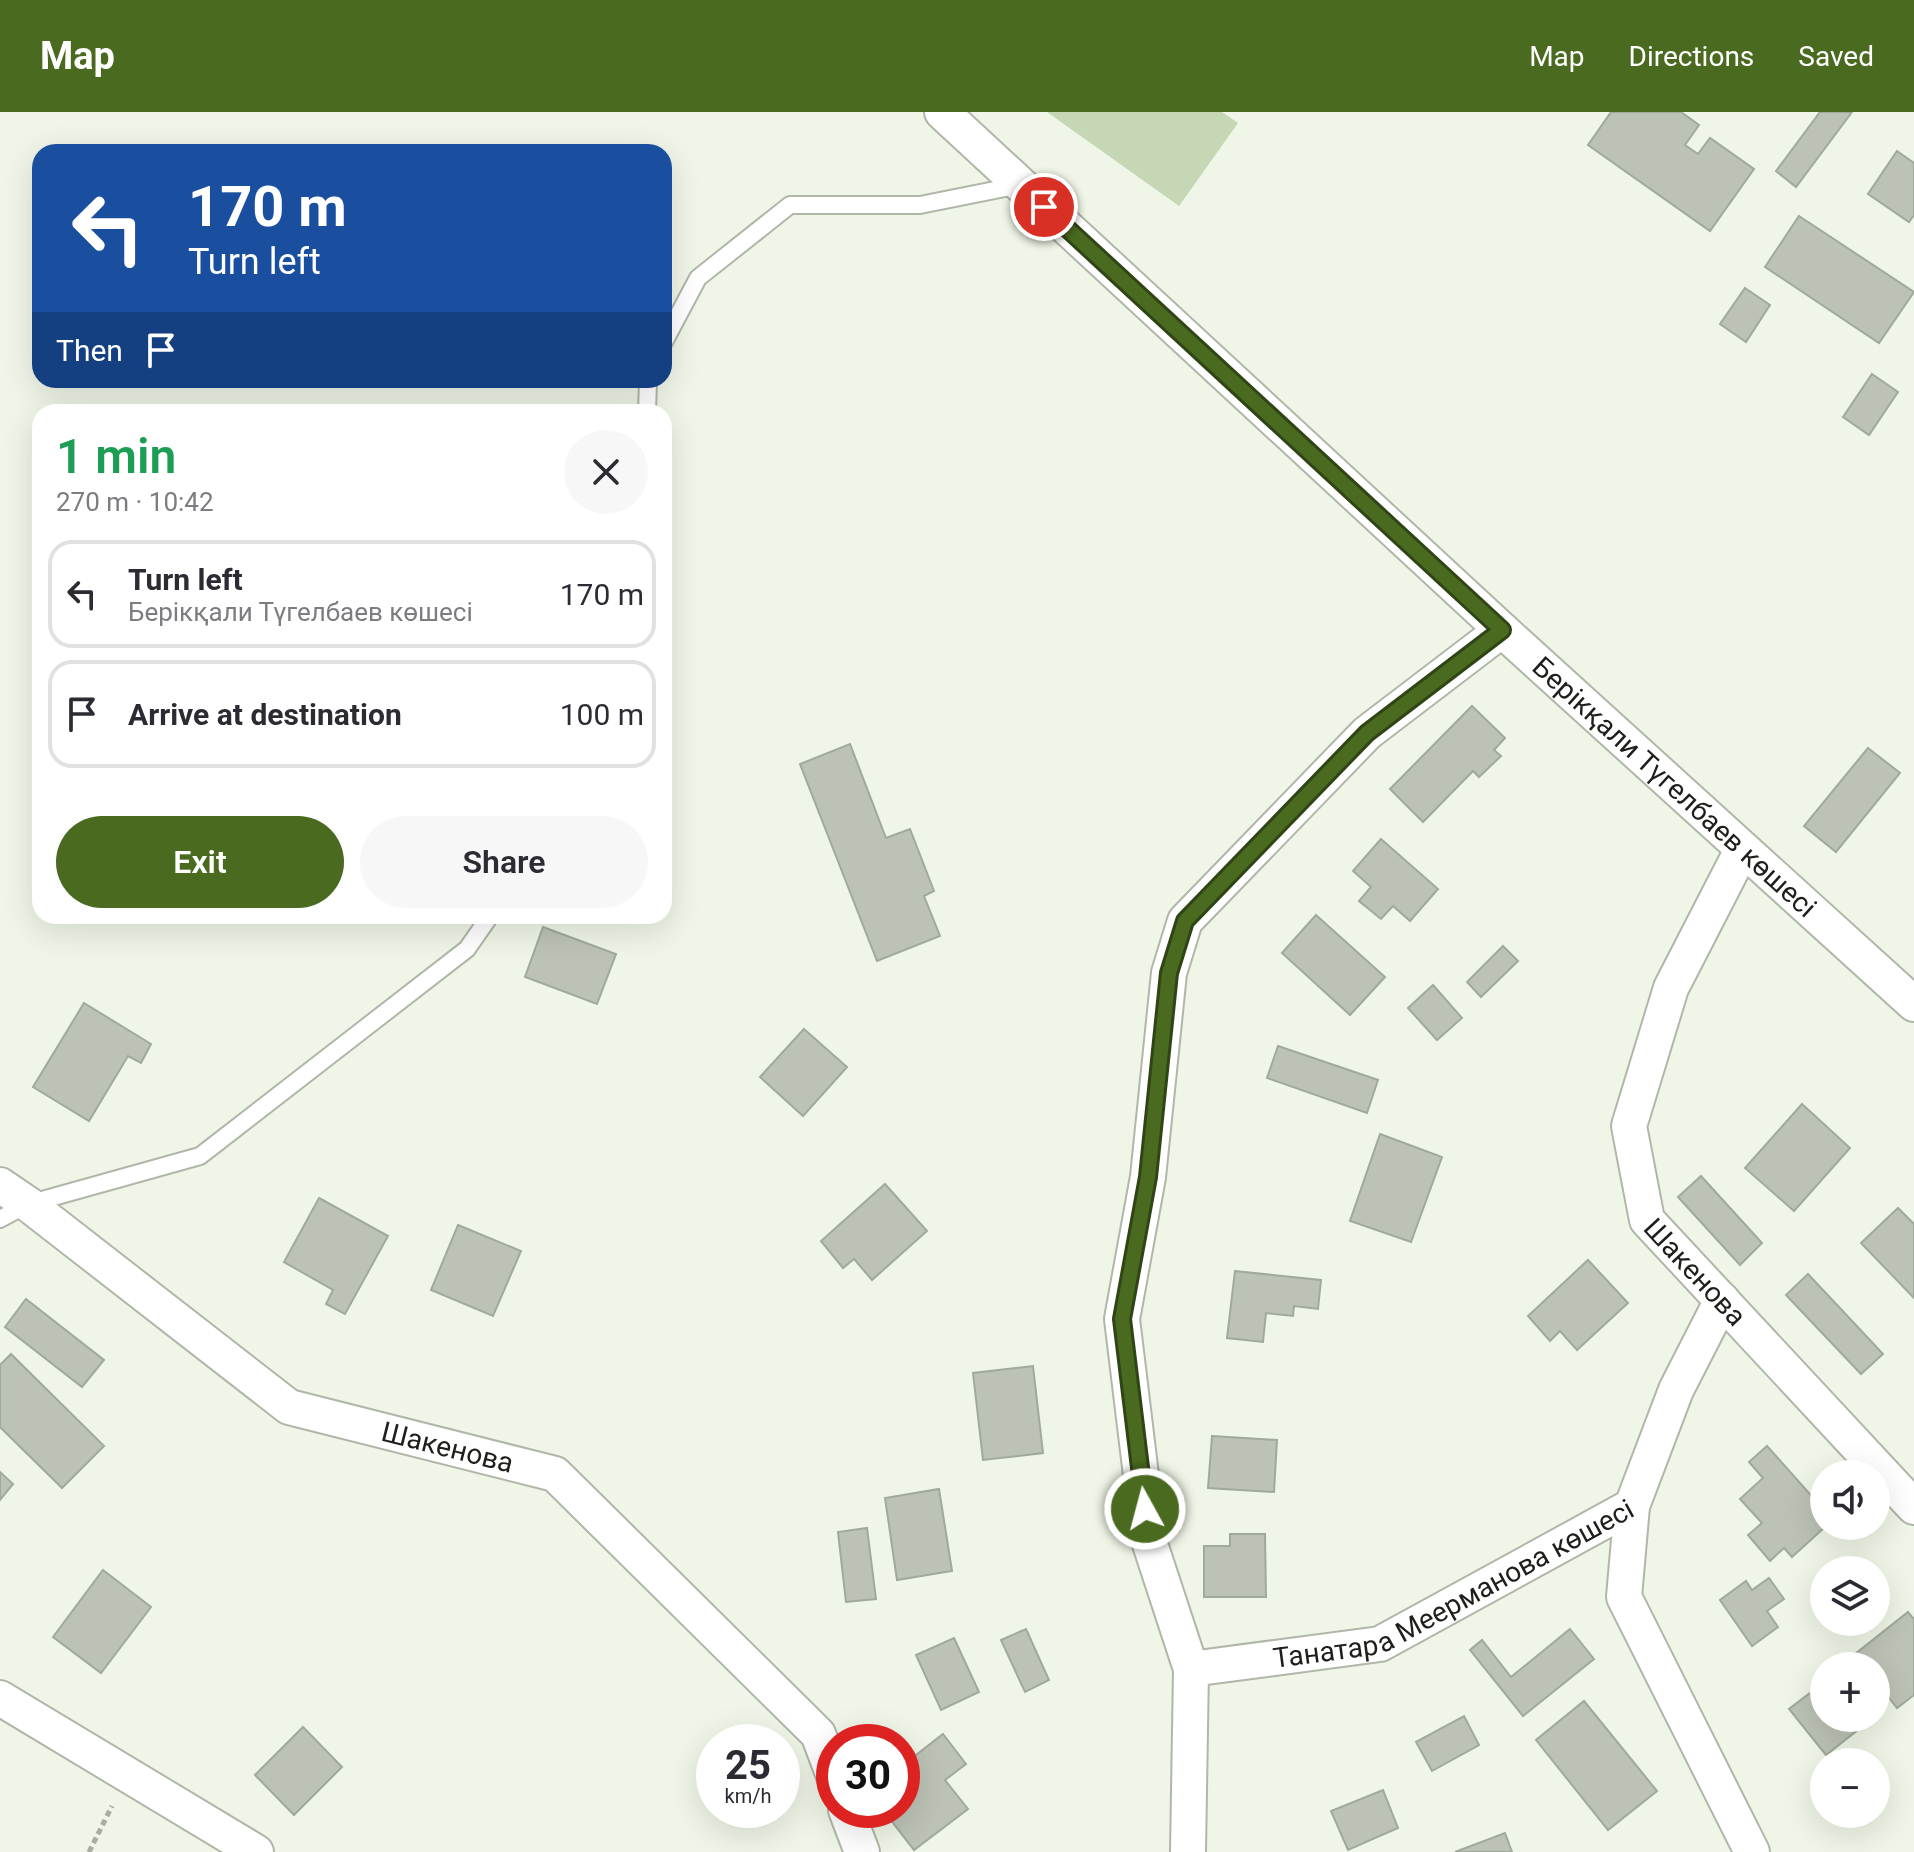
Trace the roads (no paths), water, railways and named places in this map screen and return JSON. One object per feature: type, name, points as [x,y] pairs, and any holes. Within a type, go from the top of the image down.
[{"type":"street","name":"Берікқали Түгелбаев көшесі","points":[[942,112],[1502,630],[1914,1004]]},
{"type":"street","points":[[1188,1852],[1191,1669],[1149,1541],[1122,1319],[1148,1177],[1169,973],[1185,921],[1367,733],[1502,630]]},
{"type":"street","name":"Шакенова","points":[[1742,850],[1671,988],[1629,1126],[1647,1220],[1914,1507]]},
{"type":"street","name":"Шакенова","points":[[0,1185],[14,1212],[289,1407],[555,1474],[816,1732]]},
{"type":"street","name":"Танатара Меерманова көшесі","points":[[1191,1669],[1380,1644],[1632,1506],[1676,1390],[1722,1300]]},
{"type":"street","points":[[1632,1506],[1624,1597],[1752,1852]]},
{"type":"street","points":[[0,1698],[256,1852]]},
{"type":"street","points":[[853,1828],[862,1852]]},
{"type":"lane","points":[[672,327],[698,278],[790,205],[920,205],[1021,185]]},
{"type":"lane","points":[[14,1212],[200,1156],[467,949],[484,924]]}]
